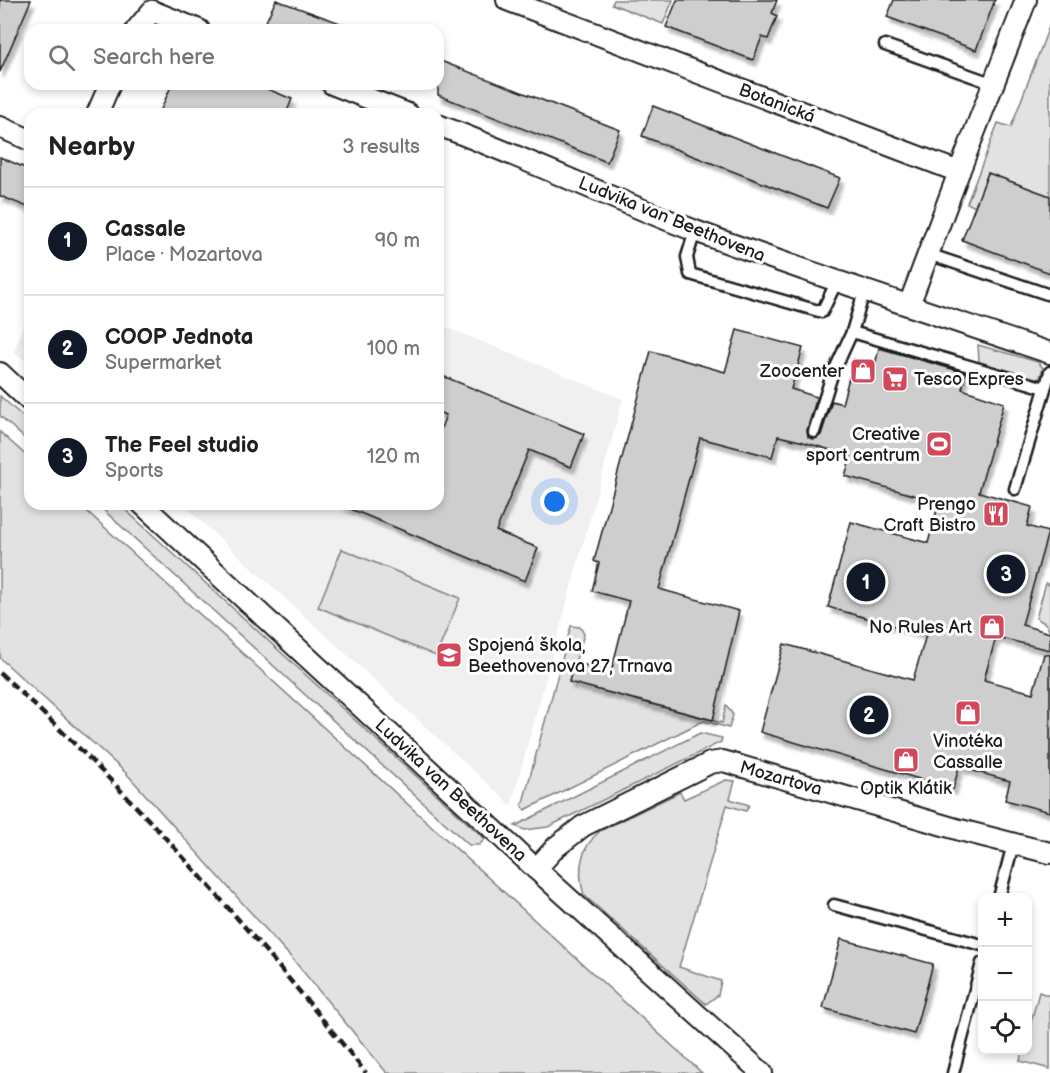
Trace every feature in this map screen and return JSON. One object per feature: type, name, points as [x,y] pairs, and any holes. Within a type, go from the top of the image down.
[{"type":"street","name":"Botanická","points":[[507,0],[958,172]]},
{"type":"street","points":[[909,305],[958,172],[1026,0]]},
{"type":"street","points":[[141,24],[152,11],[184,24]]},
{"type":"street","points":[[100,108],[107,90]]},
{"type":"street","points":[[343,90],[376,108]]},
{"type":"street","points":[[0,127],[24,137]]},
{"type":"street","name":"Ludvika van Beethovena","points":[[444,127],[695,231],[836,283],[1050,352]]},
{"type":"street","points":[[0,373],[24,395]]},
{"type":"street","name":"Ludvika van Beethovena","points":[[148,510],[536,869],[762,1073]]},
{"type":"street","name":"Mozartova","points":[[536,869],[556,847],[583,826],[710,763],[723,761],[1050,853]]},
{"type":"lane","points":[[885,45],[994,84]]},
{"type":"lane","points":[[695,231],[687,257],[690,274],[822,312],[836,283]]},
{"type":"lane","points":[[928,254],[1050,296]]},
{"type":"lane","points":[[814,432],[831,378],[852,332],[864,292]]},
{"type":"lane","points":[[852,332],[1045,388]]},
{"type":"lane","points":[[1015,489],[1050,372]]},
{"type":"lane","points":[[1000,893],[1013,844]]},
{"type":"lane","points":[[834,905],[978,944]]},
{"type":"lane","points":[[953,1073],[978,978]]},
{"type":"shaded area","points":[[614,0],[673,0],[663,24],[612,4]]},
{"type":"shaded area","points":[[1050,24],[1050,196],[988,173],[975,207],[967,203],[998,123],[1011,127]]},
{"type":"shaded area","points":[[24,324],[24,360],[14,351]]},
{"type":"shaded area","name":"Spojená škola, Beethovenova 27, Trnava","points":[[444,326],[623,399],[511,805],[189,510],[444,510]]},
{"type":"shaded area","points":[[978,345],[1038,362],[1043,368],[1039,380],[979,362]]},
{"type":"shaded area","points":[[0,396],[24,418],[24,438],[0,416]]},
{"type":"shaded area","points":[[0,432],[24,454],[24,510],[86,510],[702,1073],[387,1073],[296,963],[126,773],[0,658]]},
{"type":"shaded area","points":[[104,510],[126,510],[485,839],[479,845],[469,845]]},
{"type":"shaded area","points":[[342,549],[460,598],[436,656],[318,607]]},
{"type":"shaded area","points":[[1046,583],[1050,586],[1050,632],[1046,624],[1036,618]]},
{"type":"shaded area","points":[[571,626],[580,627],[584,634],[569,682],[722,723],[726,705],[733,715],[729,728],[704,721],[699,723],[525,810],[522,806]]},
{"type":"shaded area","points":[[700,733],[722,738],[721,742],[548,827],[525,830],[515,826]]},
{"type":"shaded area","points":[[726,780],[735,781],[730,799],[749,805],[746,811],[727,805],[679,967],[721,981],[718,995],[706,1004],[584,895],[581,869],[584,852],[600,831],[680,792],[684,799]]},
{"type":"shaded area","points":[[1039,992],[1050,996],[1050,1069],[1020,1061],[1021,1055],[1032,1055],[1032,1018]]},
{"type":"building","points":[[0,0],[31,0],[0,72]]},
{"type":"building","points":[[276,0],[343,24],[265,24]]},
{"type":"building","points":[[677,0],[777,0],[772,13],[777,16],[768,39],[762,37],[753,60],[666,27]]},
{"type":"building","points":[[894,0],[995,0],[976,50],[887,17]]},
{"type":"building","points":[[444,62],[620,130],[607,162],[438,95],[438,90],[444,90]]},
{"type":"building","points":[[169,90],[270,90],[292,99],[288,108],[162,108]]},
{"type":"building","points":[[653,106],[840,178],[827,208],[642,136]]},
{"type":"building","points":[[0,157],[24,167],[24,206],[0,196]]},
{"type":"building","points":[[988,173],[1050,196],[1050,273],[962,240]]},
{"type":"building","points":[[737,330],[803,348],[791,389],[817,397],[807,430],[808,437],[812,439],[821,435],[832,401],[842,404],[854,359],[875,365],[879,348],[966,373],[962,389],[1004,403],[979,492],[1032,507],[1027,526],[1048,532],[1022,625],[1050,633],[1050,650],[996,637],[984,680],[1033,693],[1044,654],[1050,655],[1050,812],[1005,800],[1010,781],[959,767],[953,789],[760,732],[784,644],[913,680],[926,635],[828,607],[851,522],[928,543],[939,502],[845,476],[851,456],[800,441],[778,436],[772,457],[700,438],[659,589],[739,611],[713,720],[569,682],[574,662],[611,672],[629,601],[592,591],[599,563],[594,561],[651,351],[725,372]]},
{"type":"building","points":[[444,376],[584,434],[571,467],[529,450],[496,531],[538,548],[525,581],[353,510],[444,510],[444,420],[446,415],[444,414]]},
{"type":"building","points":[[841,939],[933,964],[914,1034],[823,1008]]},
{"type":"railway","points":[[0,673],[98,767],[191,866],[280,968],[366,1073]]},
{"type":"place","name":"Zoocenter","points":[[863,371]]},
{"type":"place","name":"Tesco Expres","points":[[895,379]]},
{"type":"place","name":"Creative sport centrum","points":[[939,444]]},
{"type":"place","name":"Prengo Craft Bistro","points":[[996,514]]},
{"type":"place","name":"The Feel studio","points":[[1006,574]]},
{"type":"place","name":"Cassale","points":[[866,582]]},
{"type":"place","name":"No Rules Art","points":[[992,627]]},
{"type":"place","name":"Spojená škola, Beethovenova 27, Trnava","points":[[449,655]]},
{"type":"place","name":"Vinotéka Cassalle","points":[[968,713]]},
{"type":"place","name":"COOP Jednota","points":[[869,715]]},
{"type":"place","name":"Optik Klátik","points":[[906,760]]}]
